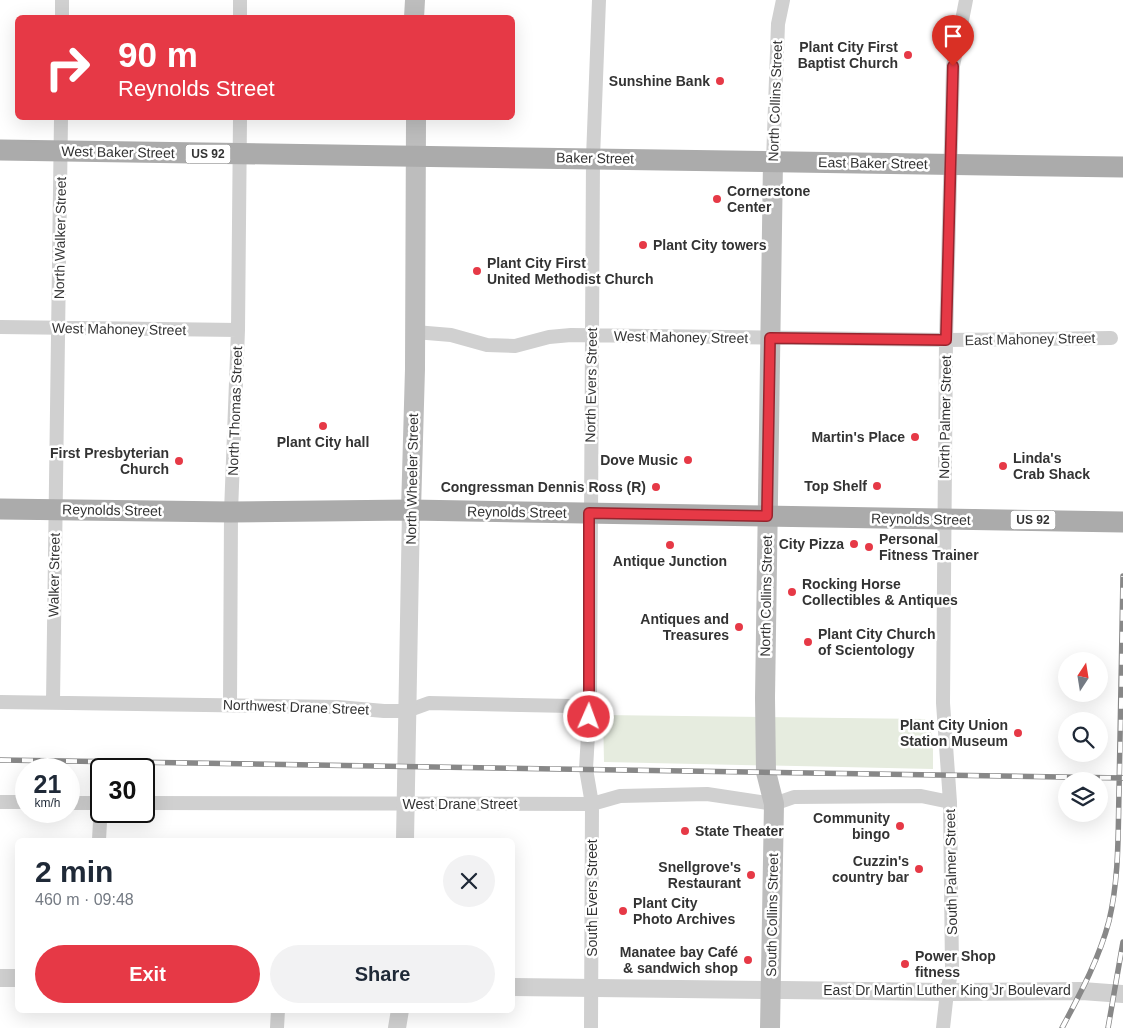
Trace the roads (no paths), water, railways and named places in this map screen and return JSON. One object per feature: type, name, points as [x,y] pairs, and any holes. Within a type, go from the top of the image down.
[{"type":"main road","points":[[414,15],[415,0]]},
{"type":"main road","name":"North Wheeler Street","points":[[411,510],[415,332],[416,120]]},
{"type":"main road","name":"West Baker Street","points":[[0,150],[416,156]]},
{"type":"main road","name":"Baker Street","points":[[416,156],[773,162]]},
{"type":"main road","name":"East Baker Street","points":[[773,162],[1123,167]]},
{"type":"main road","name":"North Collins Street","points":[[766,772],[767,516],[773,162]]},
{"type":"main road","name":"Reynolds Street","points":[[0,509],[232,512],[411,510],[1123,522]]},
{"type":"main road","name":"South Collins Street","points":[[766,772],[774,804],[770,1028]]},
{"type":"street","points":[[62,0],[62,15]]},
{"type":"street","points":[[240,0],[240,15]]},
{"type":"street","name":"North Evers Street","points":[[586,769],[590,700],[589,513],[593,158],[599,0]]},
{"type":"street","name":"North Collins Street","points":[[773,162],[778,24],[783,0]]},
{"type":"street","name":"North Palmer Street","points":[[948,775],[943,703],[946,340],[952,164],[953,66],[966,0]]},
{"type":"street","name":"North Walker Street","points":[[58,328],[61,120]]},
{"type":"street","name":"North Thomas Street","points":[[230,705],[232,512],[238,330],[240,120]]},
{"type":"street","name":"West Mahoney Street","points":[[0,327],[238,330]]},
{"type":"street","name":"Walker Street","points":[[53,702],[58,328]]},
{"type":"street","name":"West Mahoney Street","points":[[415,332],[451,335],[487,345],[516,346],[549,337],[591,335],[770,338]]},
{"type":"street","name":"East Mahoney Street","points":[[770,338],[946,340],[1111,338]]},
{"type":"street","name":"North Wheeler Street","points":[[405,838],[411,510]]},
{"type":"street","name":"Northwest Drane Street","points":[[0,702],[230,705],[407,710],[429,703],[572,706],[590,700]]},
{"type":"street","name":"South Evers Street","points":[[586,769],[592,804],[591,1028]]},
{"type":"street","name":"South Palmer Street","points":[[943,1028],[946,992],[952,969],[948,775]]},
{"type":"street","name":"West Drane Street","points":[[155,804],[592,804],[620,796],[707,794],[774,804]]},
{"type":"street","points":[[774,804],[794,797],[921,796],[950,802]]},
{"type":"street","points":[[0,802],[15,802]]},
{"type":"street","points":[[99,838],[100,823]]},
{"type":"street","points":[[0,978],[15,978]]},
{"type":"street","name":"East Dr Martin Luther King Jr Boulevard","points":[[515,987],[946,992],[1082,991],[1123,994]]},
{"type":"street","points":[[276,1028],[278,1013]]},
{"type":"street","points":[[397,1028],[400,1013]]},
{"type":"railway","points":[[1062,1028],[1100,949],[1109,921],[1115,889],[1118,841],[1123,576]]},
{"type":"railway","points":[[0,760],[1123,778]]},
{"type":"railway","points":[[1108,1028],[1123,942]]},
{"type":"place","name":"Plant City First Baptist Church","points":[[908,55]]},
{"type":"place","name":"Sunshine Bank","points":[[720,81]]},
{"type":"place","name":"Cornerstone Center","points":[[717,199]]},
{"type":"place","name":"Plant City towers","points":[[643,245]]},
{"type":"place","name":"Plant City First United Methodist Church","points":[[477,271]]},
{"type":"place","name":"Plant City hall","points":[[323,426]]},
{"type":"place","name":"Martin's Place","points":[[915,437]]},
{"type":"place","name":"Dove Music","points":[[688,460]]},
{"type":"place","name":"First Presbyterian Church","points":[[179,461]]},
{"type":"place","name":"Linda's Crab Shack","points":[[1003,466]]},
{"type":"place","name":"Top Shelf","points":[[877,486]]},
{"type":"place","name":"Congressman Dennis Ross (R)","points":[[656,487]]},
{"type":"place","name":"City Pizza","points":[[854,544]]},
{"type":"place","name":"Antique Junction","points":[[670,545]]},
{"type":"place","name":"Personal Fitness Trainer","points":[[869,547]]},
{"type":"place","name":"Rocking Horse Collectibles & Antiques","points":[[792,592]]},
{"type":"place","name":"Antiques and Treasures","points":[[739,627]]},
{"type":"place","name":"Plant City Church of Scientology","points":[[808,642]]},
{"type":"place","name":"Plant City Union Station Museum","points":[[1018,733]]},
{"type":"place","name":"Community bingo","points":[[900,826]]},
{"type":"place","name":"State Theater","points":[[685,831]]},
{"type":"place","name":"Cuzzin's country bar","points":[[919,869]]},
{"type":"place","name":"Snellgrove's Restaurant","points":[[751,875]]},
{"type":"place","name":"Plant City Photo Archives","points":[[623,911]]},
{"type":"place","name":"Manatee bay Café & sandwich shop","points":[[748,960]]},
{"type":"place","name":"Power Shop fitness","points":[[905,964]]}]
